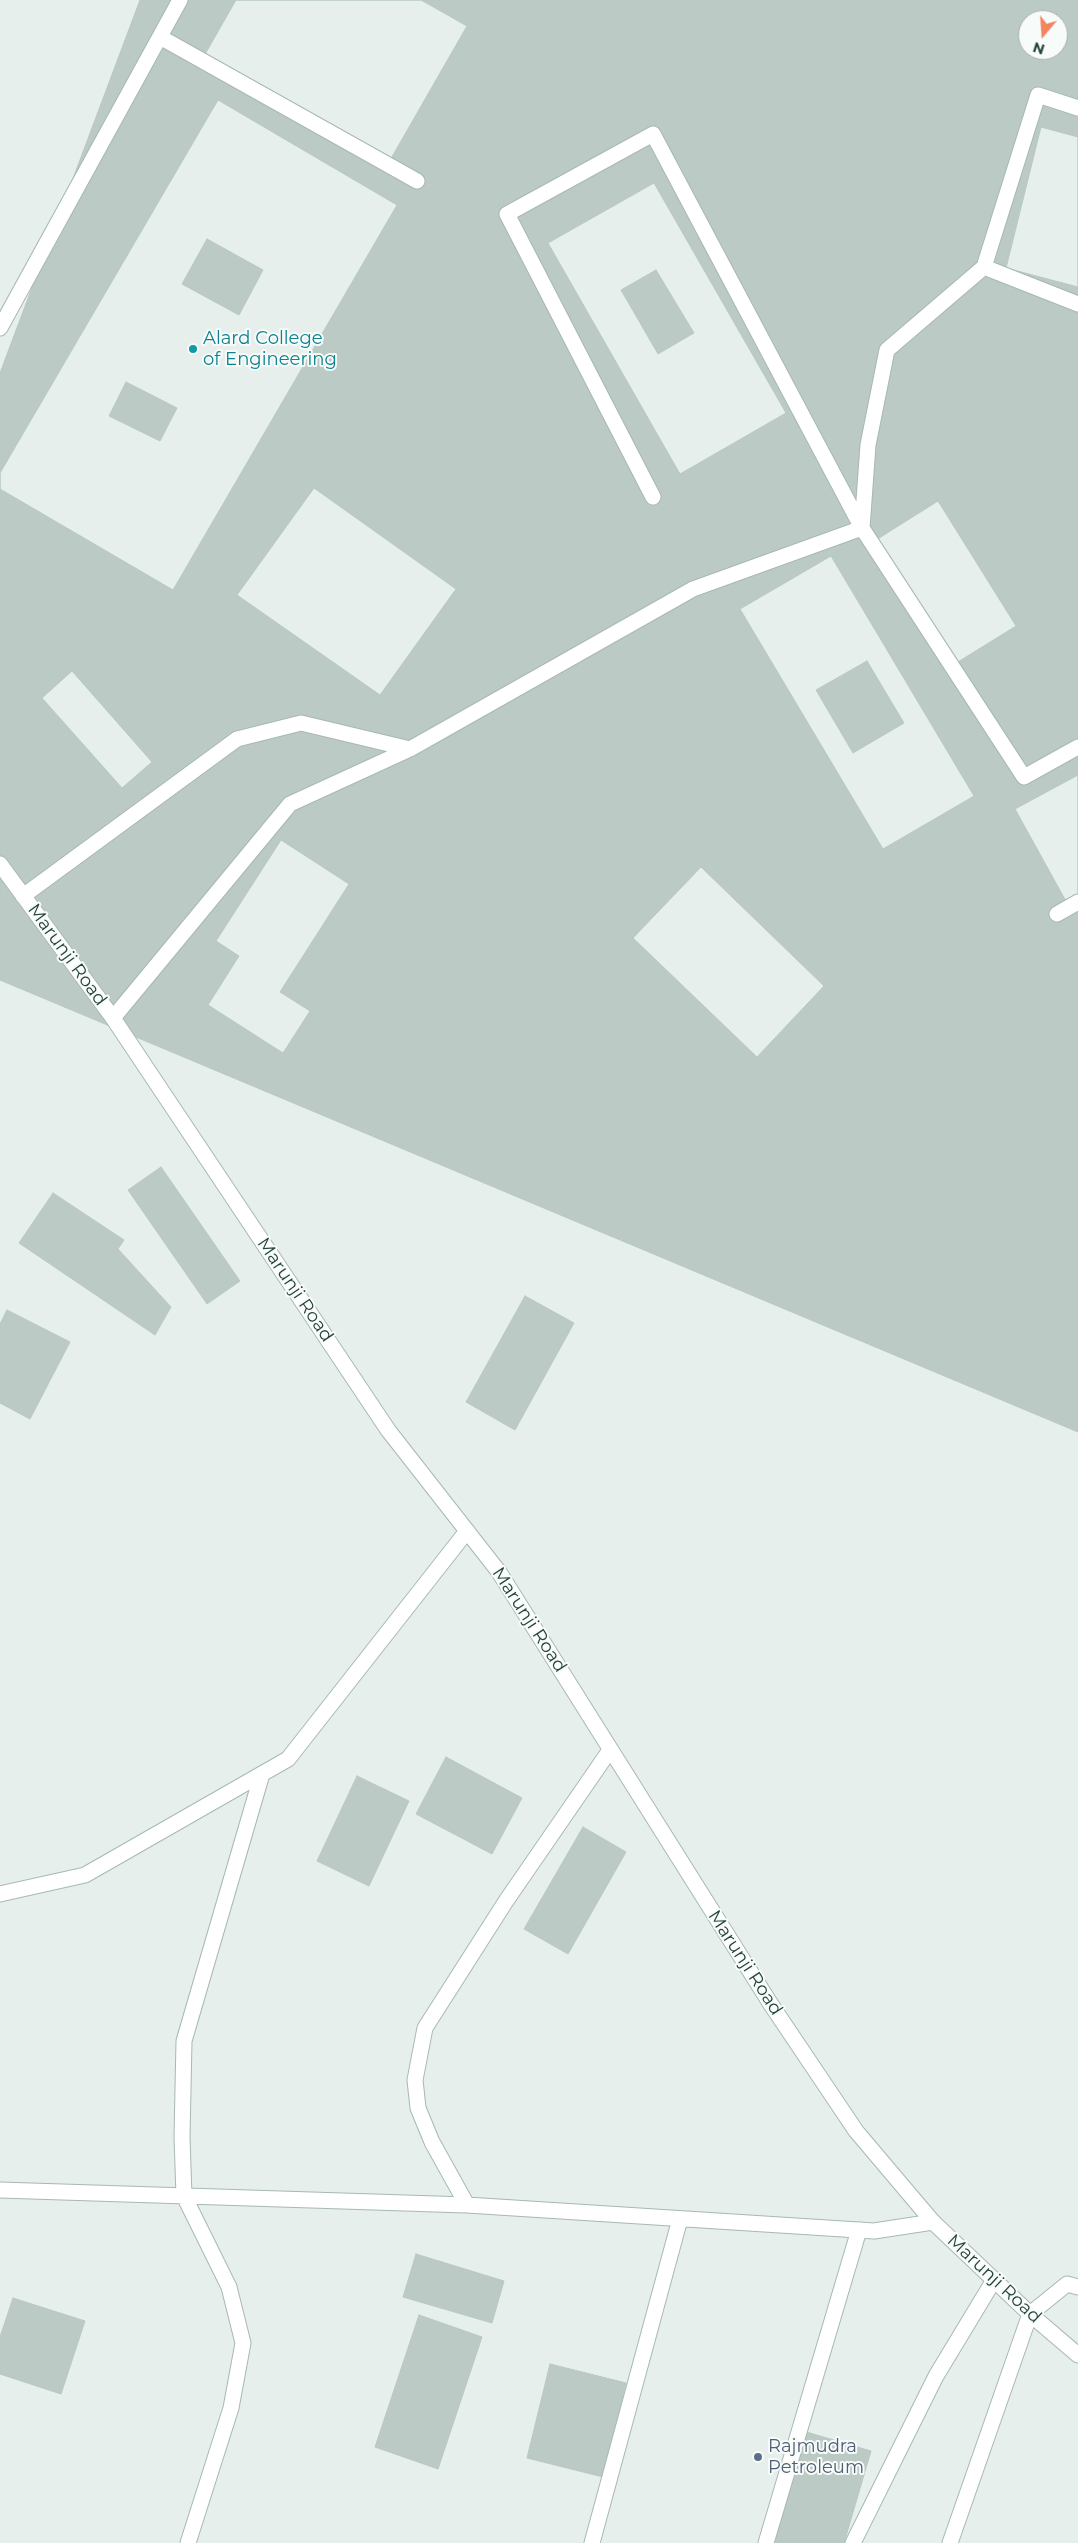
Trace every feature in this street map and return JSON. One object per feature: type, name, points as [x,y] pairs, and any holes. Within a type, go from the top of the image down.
[{"type":"street","points":[[0,328],[180,0]]},
{"type":"street","points":[[160,36],[417,181]]},
{"type":"street","points":[[862,528],[868,445],[887,350],[984,268],[1038,96],[1078,108]]},
{"type":"street","points":[[653,497],[507,214],[653,134],[862,528],[1024,778],[1078,747]]},
{"type":"street","points":[[984,268],[1078,304]]},
{"type":"street","points":[[113,1018],[290,804],[410,749],[693,589],[862,528]]},
{"type":"street","points":[[23,896],[237,739],[301,723],[410,749]]},
{"type":"street","name":"Marunji Road","points":[[0,864],[113,1018],[388,1430],[499,1572],[770,2003],[856,2131],[933,2222],[1030,2314],[1078,2355]]},
{"type":"street","points":[[1057,914],[1078,902]]},
{"type":"street","points":[[0,1894],[85,1875],[288,1759],[467,1531]]},
{"type":"street","points":[[467,2205],[432,2142],[418,2108],[415,2080],[425,2028],[506,1901],[610,1750]]},
{"type":"street","points":[[188,2543],[230,2408],[243,2343],[229,2287],[184,2196],[182,2137],[184,2041],[262,1774]]},
{"type":"street","points":[[0,2190],[467,2205],[874,2231],[933,2222]]},
{"type":"street","points":[[592,2543],[680,2219]]},
{"type":"street","points":[[766,2543],[859,2230]]},
{"type":"street","points":[[853,2543],[936,2376],[994,2280]]},
{"type":"street","points":[[950,2543],[1030,2314],[1067,2284],[1078,2287]]},
{"type":"building","points":[[140,0],[1078,0],[1078,1432],[0,980],[0,373]]},
{"type":"building","points":[[236,0],[421,0],[467,26],[389,162],[204,56]]},
{"type":"building","name":"Alard College of Engineering","points":[[218,100],[397,205],[173,590],[0,489],[0,473]],"holes":[[[207,239],[263,270],[239,315],[182,284]],[[126,382],[177,408],[160,441],[109,416]]]},
{"type":"building","points":[[1041,127],[1078,137],[1078,287],[1006,268]]},
{"type":"building","points":[[654,183],[786,413],[680,474],[548,243]],"holes":[[[656,270],[694,333],[658,354],[621,290]]]},
{"type":"building","points":[[314,488],[456,589],[380,695],[237,595]]},
{"type":"building","points":[[938,501],[1016,626],[953,665],[876,540]]},
{"type":"building","points":[[831,556],[974,796],[883,849],[740,609]],"holes":[[[867,661],[904,723],[853,753],[816,690]]]},
{"type":"building","points":[[72,671],[152,762],[122,788],[42,698]]},
{"type":"building","points":[[1078,775],[1078,897],[1067,903],[1015,809]]},
{"type":"building","points":[[281,840],[349,884],[280,992],[310,1011],[283,1053],[208,1005],[239,956],[216,941]]},
{"type":"building","points":[[701,867],[824,986],[757,1057],[633,938]]},
{"type":"building","points":[[161,1167],[240,1281],[207,1304],[128,1190]]},
{"type":"building","points":[[53,1193],[124,1240],[118,1249],[171,1307],[155,1335],[19,1243]]},
{"type":"building","points":[[525,1296],[574,1323],[515,1430],[466,1402]]},
{"type":"building","points":[[7,1310],[70,1342],[30,1419],[0,1403],[0,1324]]},
{"type":"building","points":[[446,1757],[522,1798],[492,1854],[416,1814]]},
{"type":"building","points":[[357,1776],[409,1801],[369,1886],[317,1861]]},
{"type":"building","points":[[583,1827],[626,1852],[568,1954],[524,1929]]},
{"type":"building","points":[[416,2254],[504,2281],[492,2323],[403,2297]]},
{"type":"building","points":[[13,2298],[85,2321],[61,2394],[0,2374],[0,2337]]},
{"type":"building","points":[[419,2315],[482,2337],[438,2469],[375,2447]]},
{"type":"building","points":[[550,2364],[626,2383],[603,2477],[527,2458]]},
{"type":"building","points":[[803,2431],[871,2451],[844,2543],[770,2543]]},
{"type":"place","name":"Alard College of Engineering","points":[[193,349]]},
{"type":"place","name":"Rajmudra Petroleum","points":[[758,2457]]}]
